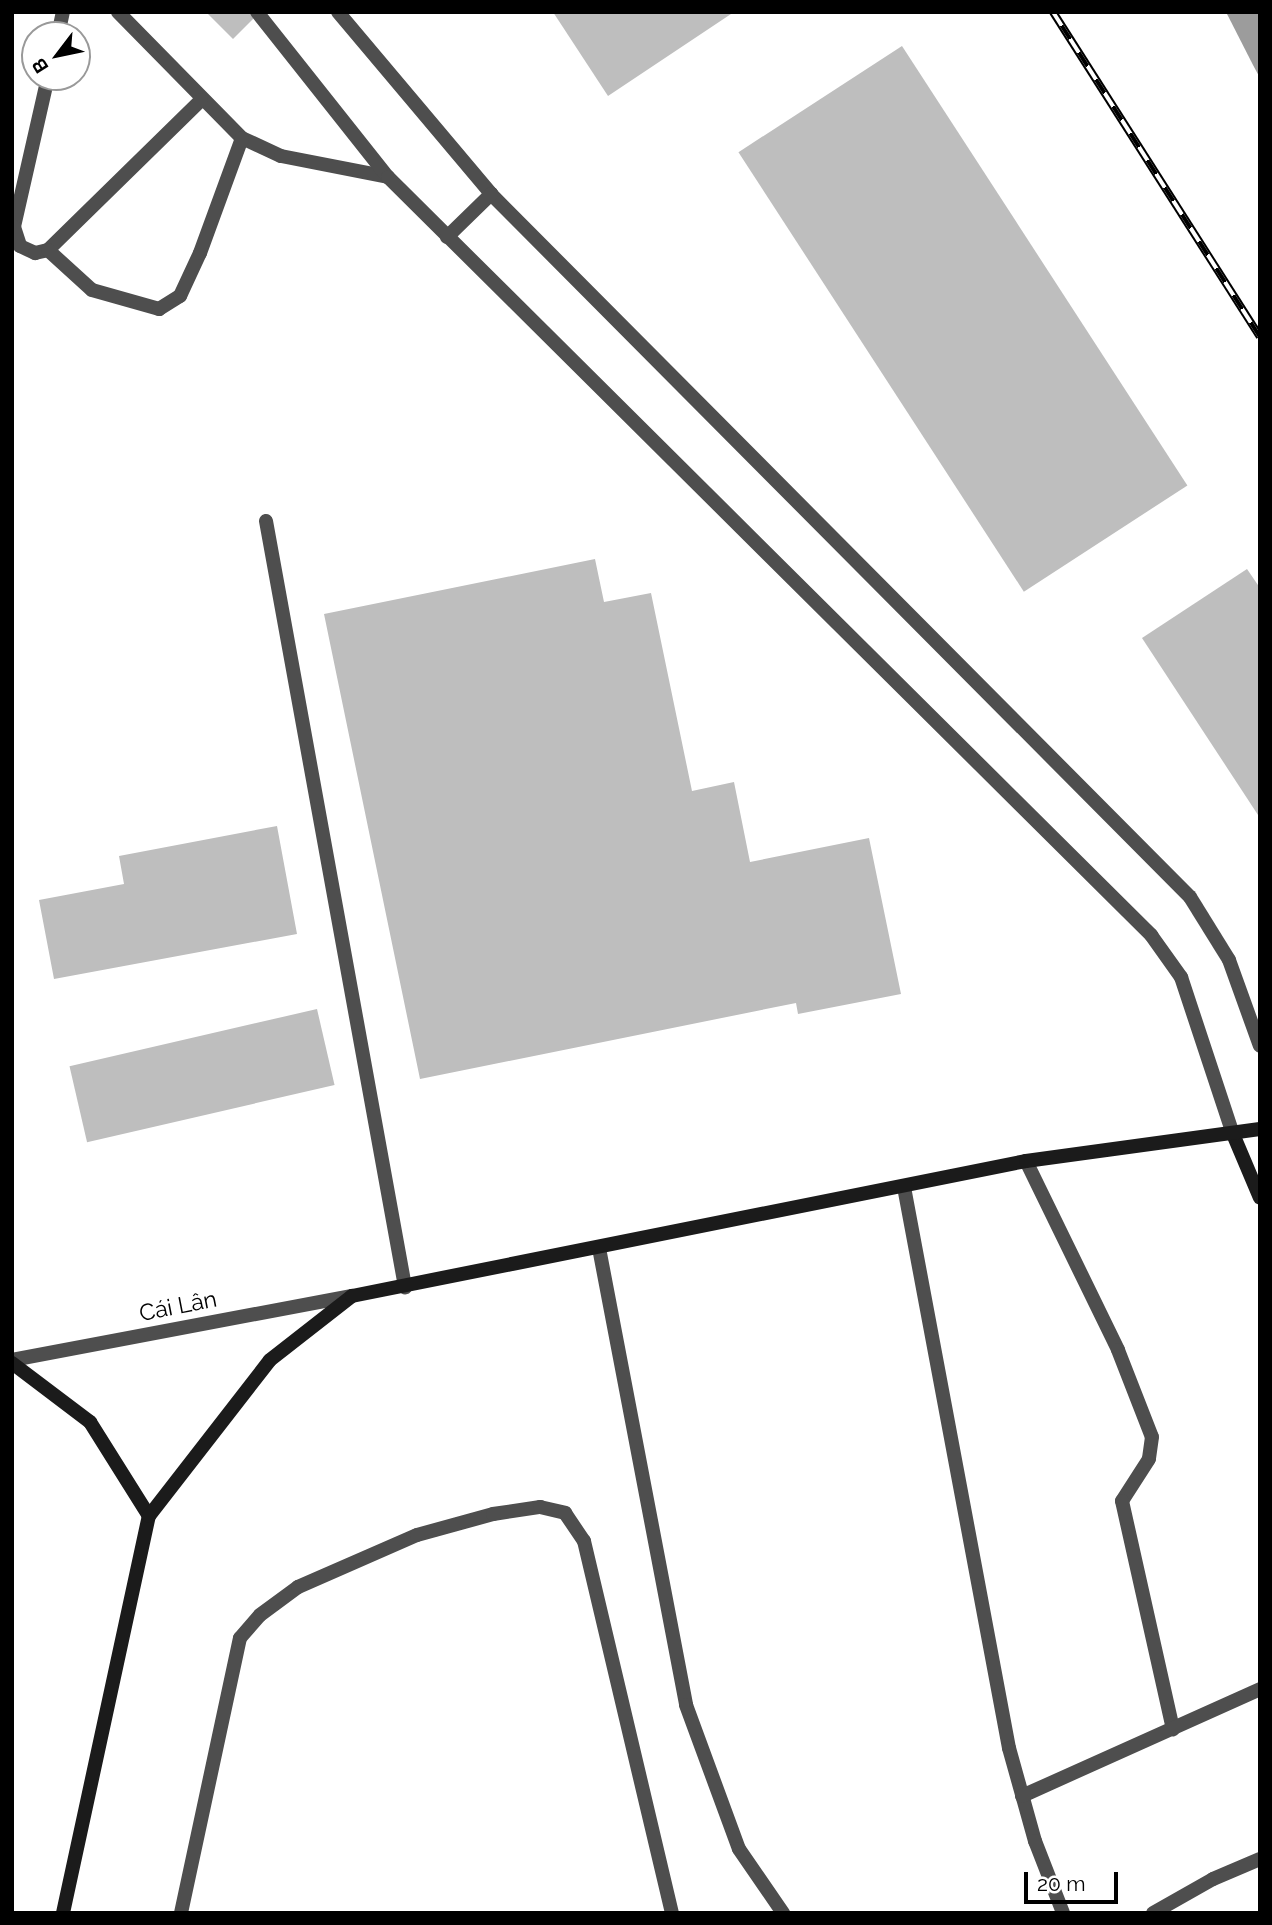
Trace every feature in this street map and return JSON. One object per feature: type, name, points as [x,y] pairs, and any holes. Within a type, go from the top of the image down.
[{"type":"main road","points":[[63,1913],[149,1516],[270,1360],[352,1296],[1026,1161],[1260,1129]]},
{"type":"main road","points":[[1233,1134],[1260,1198]]},
{"type":"main road","points":[[12,1362],[90,1422],[149,1516]]},
{"type":"street","points":[[118,12],[201,100],[242,138],[281,156],[388,177]]},
{"type":"street","points":[[257,12],[388,177],[1151,935],[1181,977],[1233,1134]]},
{"type":"street","points":[[338,12],[491,194],[1190,897],[1229,960],[1260,1046]]},
{"type":"street","points":[[45,91],[14,227],[20,246],[35,253],[48,250],[201,100]]},
{"type":"street","points":[[48,250],[92,290],[159,309],[180,296],[200,253],[242,138]]},
{"type":"street","points":[[447,237],[491,194]]},
{"type":"street","points":[[266,521],[405,1287]]},
{"type":"street","points":[[1026,1161],[1118,1350],[1153,1437],[1149,1458],[1122,1501],[1173,1729]]},
{"type":"street","points":[[904,1187],[1009,1748],[1035,1840],[1063,1913]]},
{"type":"street","points":[[599,1248],[686,1705],[739,1849],[783,1913]]},
{"type":"street","name":"Cái Lân","points":[[12,1362],[352,1296]]},
{"type":"street","points":[[181,1913],[240,1638],[260,1615],[298,1587],[417,1535],[493,1514],[540,1507],[565,1513],[584,1541],[672,1913]]},
{"type":"street","points":[[1023,1796],[1260,1689]]},
{"type":"street","points":[[1153,1913],[1213,1880],[1260,1859]]},
{"type":"shaded area","points":[[1226,12],[1260,12],[1260,78],[1253,65]]},
{"type":"building","points":[[206,12],[260,12],[233,39]]},
{"type":"building","points":[[553,12],[734,12],[608,96]]},
{"type":"building","points":[[902,46],[1187,485],[1024,592],[738,152]]},
{"type":"building","points":[[595,559],[604,602],[651,593],[692,791],[734,782],[750,862],[869,838],[901,994],[798,1014],[796,1003],[420,1079],[324,614]]},
{"type":"building","points":[[1247,569],[1260,588],[1260,818],[1142,638]]},
{"type":"building","points":[[277,826],[297,934],[54,979],[39,900],[124,884],[119,856]]},
{"type":"building","points":[[317,1009],[335,1085],[87,1142],[70,1066]]},
{"type":"railway","points":[[1053,12],[1260,337]]}]
